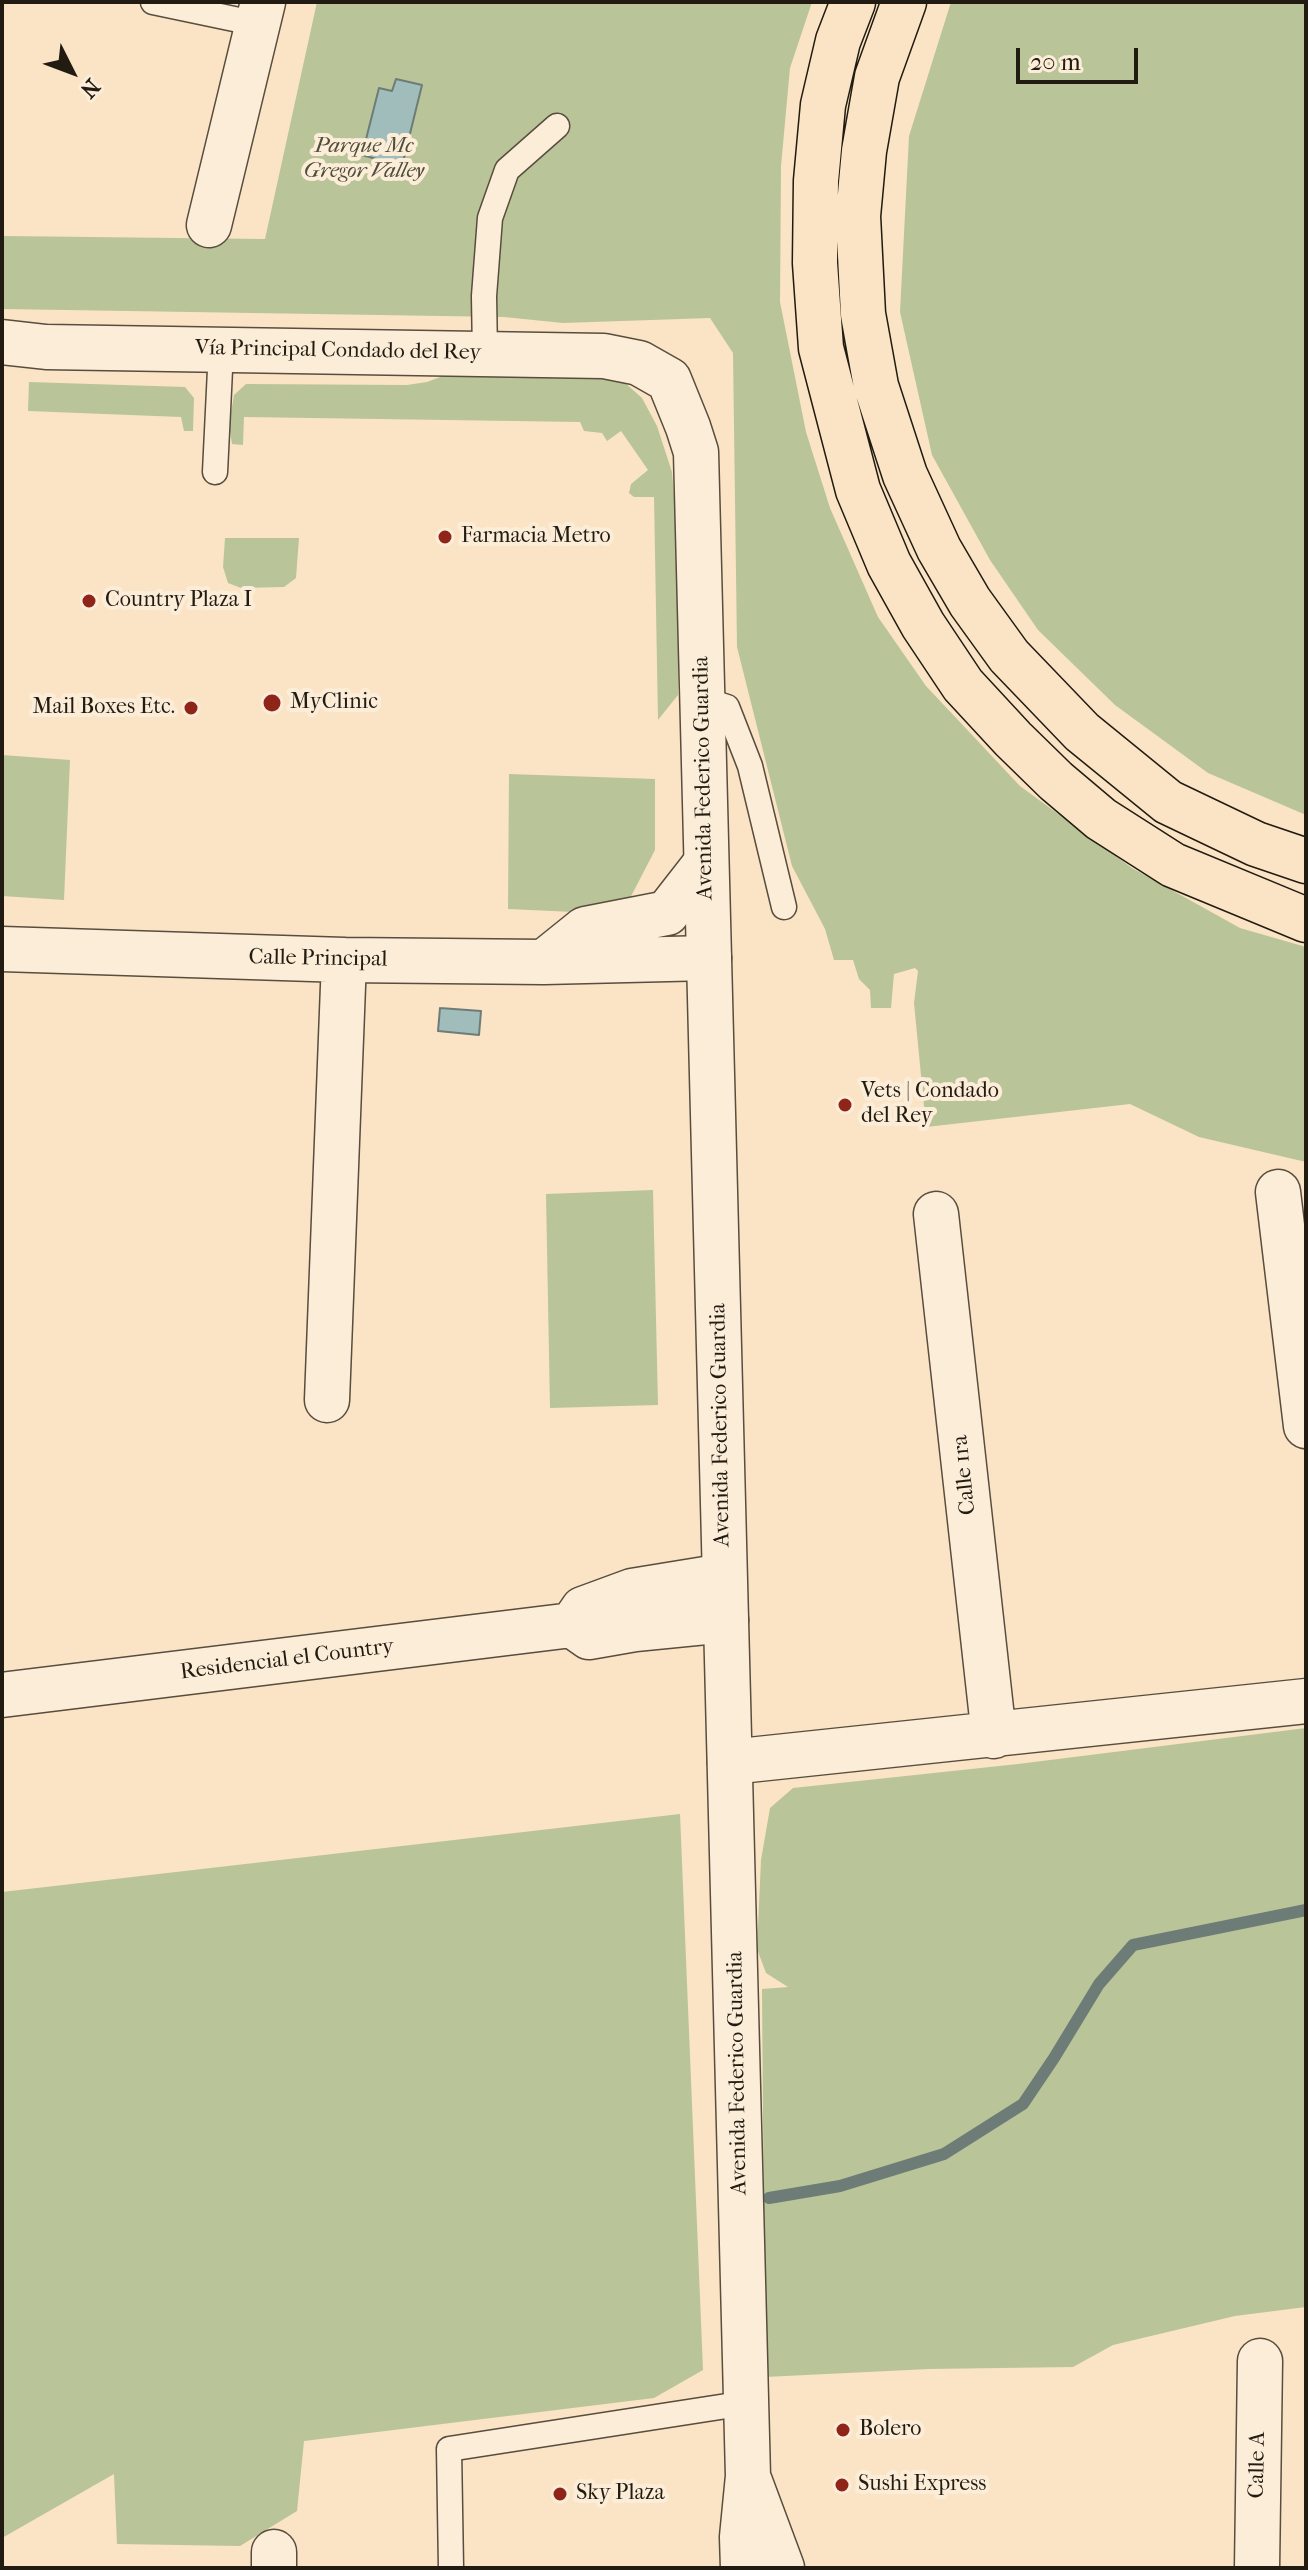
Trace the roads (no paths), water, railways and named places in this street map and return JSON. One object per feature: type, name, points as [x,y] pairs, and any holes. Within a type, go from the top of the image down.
[{"type":"highway","points":[[853,2],[838,41],[823,105],[816,181],[815,263],[821,348],[858,490],[889,564],[923,625],[963,685],[1013,739],[1068,791],[1101,819],[1173,865],[1306,920]]},
{"type":"highway","points":[[904,2],[877,77],[864,151],[858,216],[863,314],[876,386],[916,500],[955,576],[1009,656],[1082,732],[1168,802],[1256,844],[1306,861]]},
{"type":"street","points":[[209,225],[261,13]]},
{"type":"street","name":"Vía Principal Condado del Rey","points":[[2,342],[46,347],[604,356],[639,363],[669,380]]},
{"type":"street","name":"Avenida Federico Guardia","points":[[669,380],[696,452],[748,2476],[742,2537],[743,2568]]},
{"type":"street","points":[[544,962],[585,929],[667,913],[706,863]]},
{"type":"street","name":"Calle Principal","points":[[2,949],[344,960],[544,962],[709,958]]},
{"type":"street","points":[[327,1400],[344,960]]},
{"type":"street","points":[[1278,1192],[1306,1426]]},
{"type":"street","name":"Calle 1ra","points":[[936,1214],[994,1736]]},
{"type":"street","points":[[572,1625],[583,1609],[632,1591],[724,1576]]},
{"type":"street","name":"Residencial el Country","points":[[2,1695],[572,1625],[589,1637],[726,1620]]},
{"type":"street","points":[[730,1762],[1306,1701]]},
{"type":"street","name":"Calle A","points":[[1257,2568],[1260,2361]]},
{"type":"street","name":"Avenida Federico Guardia","points":[[748,2476],[782,2568]]},
{"type":"lane","points":[[153,2],[261,13]]},
{"type":"lane","points":[[485,354],[484,296],[490,218],[507,170],[557,126]]},
{"type":"lane","points":[[215,472],[221,349]]},
{"type":"lane","points":[[702,699],[727,707],[744,751],[784,907]]},
{"type":"lane","points":[[451,2568],[449,2449],[746,2403]]},
{"type":"water","points":[[396,79],[422,85],[402,166],[362,155],[379,88],[392,91]]},
{"type":"water","points":[[440,1008],[481,1011],[479,1035],[438,1031]]},
{"type":"waterway","points":[[769,2198],[840,2186],[944,2154],[1023,2104],[1099,1984],[1133,1945],[1306,1910]]},
{"type":"place","name":"Farmacia Metro","points":[[445,537]]},
{"type":"place","name":"Country Plaza I","points":[[89,601]]},
{"type":"place","name":"MyClinic","points":[[272,703]]},
{"type":"place","name":"Mail Boxes Etc.","points":[[191,708]]},
{"type":"place","name":"Vets | Condado del Rey","points":[[845,1105]]},
{"type":"place","name":"Bolero","points":[[843,2430]]},
{"type":"place","name":"Sushi Express","points":[[842,2485]]},
{"type":"place","name":"Sky Plaza","points":[[560,2494]]},
{"type":"park label","name":"Parque Mc Gregor Valley","points":[[364,160]]}]
